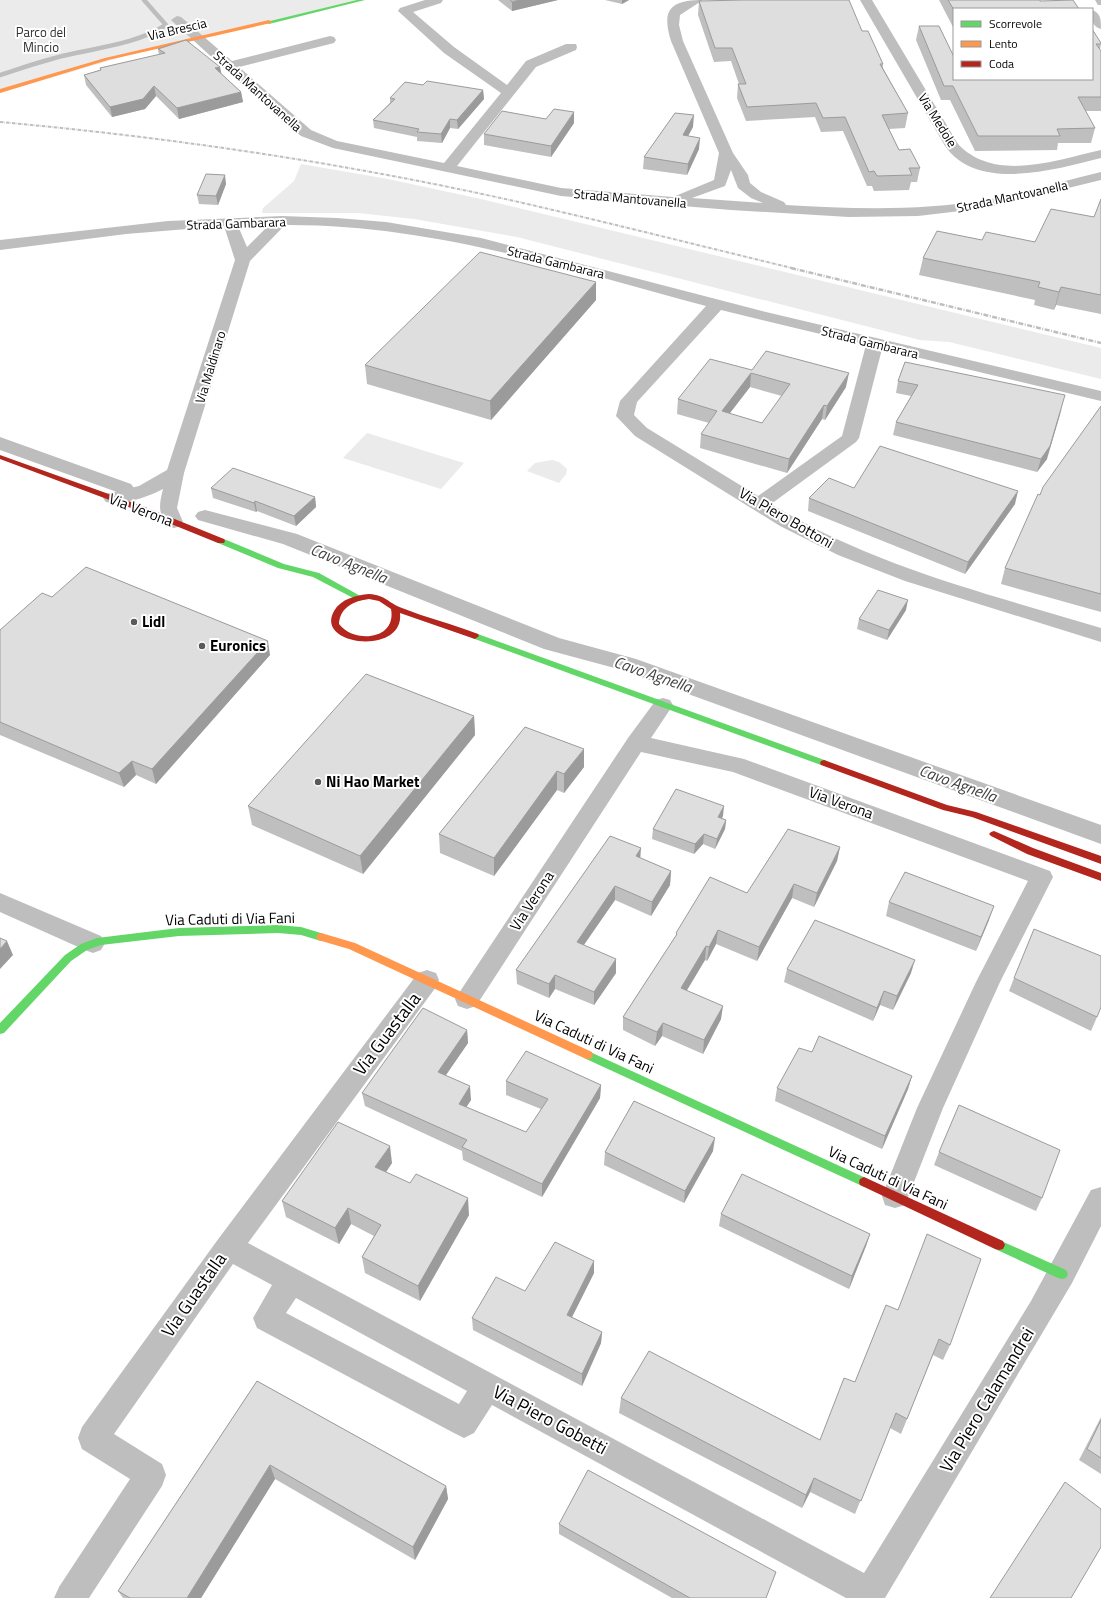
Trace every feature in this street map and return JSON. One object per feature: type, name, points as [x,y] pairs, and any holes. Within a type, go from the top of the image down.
[{"type":"main road","name":"Via Brescia","points":[[0,91],[107,59],[363,0]]},
{"type":"main road","name":"Via Verona","points":[[0,457],[174,522],[281,566],[314,584]]},
{"type":"main road","name":"Via Verona","points":[[281,566],[316,575],[360,598]]},
{"type":"main road","name":"Via Verona","points":[[337,612],[350,601],[360,598],[373,597],[385,600],[395,608],[421,618],[451,625],[484,639],[946,808],[973,814],[1101,860]]},
{"type":"main road","points":[[332,602],[337,612],[335,619],[336,626],[342,632],[352,637],[364,639],[399,633]]},
{"type":"main road","points":[[384,635],[392,629],[397,622],[398,615],[395,608]]},
{"type":"main road","name":"Via Verona","points":[[438,632],[484,639]]},
{"type":"main road","name":"Via Verona","points":[[946,808],[1030,851],[1101,877]]},
{"type":"main road","name":"Via Caduti di Via Fani","points":[[0,1030],[62,964],[79,950],[93,943],[114,939],[179,932],[278,929],[301,931],[347,943],[1062,1274]]},
{"type":"street","points":[[339,6],[352,0]]},
{"type":"street","points":[[437,0],[404,11],[449,50],[509,93]]},
{"type":"street","points":[[698,0],[683,6],[672,16],[671,24],[726,153],[741,175],[743,185],[741,194],[726,206],[718,194],[723,175],[726,153]]},
{"type":"street","name":"Via Medole","points":[[866,0],[952,146],[964,158],[994,168],[1027,170],[1101,154]]},
{"type":"street","points":[[1093,15],[1101,25]]},
{"type":"street","name":"Strada Mantovanella","points":[[177,20],[306,133],[333,144],[561,192],[798,211],[885,214],[951,209],[986,204],[1101,176]]},
{"type":"street","points":[[229,66],[330,40]]},
{"type":"street","points":[[448,168],[531,64],[571,47]]},
{"type":"street","points":[[664,201],[687,197],[720,183]]},
{"type":"street","points":[[743,185],[756,195],[769,202],[798,211]]},
{"type":"street","name":"Strada Gambarara","points":[[0,245],[116,231],[228,222],[282,220],[338,222],[405,228],[478,242],[875,344],[1101,396]]},
{"type":"street","name":"Via Maldinaro","points":[[174,522],[168,508],[176,473],[243,260],[282,220]]},
{"type":"street","points":[[228,222],[236,236],[243,260]]},
{"type":"street","name":"Via Piero Bottoni","points":[[716,304],[630,401],[625,416],[641,432],[787,522],[845,551],[912,577],[1101,635]]},
{"type":"street","points":[[760,504],[850,438],[875,344]]},
{"type":"street","points":[[112,498],[145,492],[159,485],[176,473]]},
{"type":"street","name":"Via Verona","points":[[467,999],[636,743],[663,705]]},
{"type":"street","name":"Via Verona","points":[[636,743],[736,765],[1042,877],[988,982],[930,1108],[895,1196]]},
{"type":"street","name":"Via Verona","points":[[1038,837],[1061,850],[1101,867]]},
{"type":"street","points":[[0,902],[93,943]]},
{"type":"street","name":"Via Guastalla","points":[[70,1598],[151,1475],[93,1438],[229,1247],[427,980]]},
{"type":"street","name":"Via Piero Calamandrei","points":[[869,1596],[1062,1274],[1095,1228],[1101,1199]]},
{"type":"street","name":"Via Piero Gobetti","points":[[229,1247],[487,1386],[869,1596]]},
{"type":"street","points":[[292,1280],[267,1318],[464,1423],[487,1386]]},
{"type":"green space","name":"Parco del Mincio","points":[[0,0],[363,0],[142,51],[0,93]]},
{"type":"green space","points":[[301,164],[388,179],[481,199],[1101,348],[1101,379],[949,342],[920,340],[517,237],[414,219],[358,213],[262,213],[263,208],[294,181]]},
{"type":"green space","points":[[367,433],[464,463],[441,489],[343,458]]},
{"type":"green space","points":[[552,460],[559,462],[567,469],[566,474],[559,483],[527,471],[535,463]]},
{"type":"building","points":[[849,0],[862,31],[868,31],[883,64],[880,64],[908,113],[882,115],[899,150],[910,149],[920,168],[909,168],[912,175],[877,176],[874,171],[869,172],[845,117],[823,118],[816,103],[747,107],[738,84],[746,84],[732,48],[715,48],[699,1]]},
{"type":"building","points":[[948,0],[1073,0],[1078,8],[953,8]]},
{"type":"building","points":[[919,26],[939,26],[953,55],[953,80],[1093,80],[1093,31],[1101,43],[1096,44],[1101,51],[1101,97],[1078,97],[1095,128],[1057,129],[1060,136],[978,136],[953,86],[944,86]]},
{"type":"building","points":[[186,40],[220,67],[215,68],[241,92],[177,108],[154,86],[143,99],[110,107],[84,75],[101,70],[100,68],[165,53],[158,49]]},
{"type":"building","points":[[427,81],[483,90],[457,120],[450,119],[441,134],[417,132],[419,129],[373,120],[395,99],[390,98],[405,82],[423,85]]},
{"type":"building","points":[[554,109],[574,112],[551,146],[484,134],[502,111],[546,119]]},
{"type":"building","points":[[675,113],[694,115],[683,135],[700,138],[688,164],[644,157]]},
{"type":"building","points":[[206,174],[225,175],[216,196],[197,195]]},
{"type":"building","points":[[1101,199],[1101,295],[1061,287],[1059,292],[1038,287],[1040,282],[923,258],[937,231],[982,240],[986,232],[1035,242],[1051,209],[1094,217]]},
{"type":"building","points":[[480,252],[596,282],[490,401],[365,365]]},
{"type":"building","points":[[766,351],[849,373],[827,406],[824,405],[789,459],[701,434],[717,411],[678,399],[710,359],[752,370]],"holes":[[[751,373],[790,384],[762,423],[722,411]]]},
{"type":"building","points":[[905,362],[1065,395],[1050,446],[1041,459],[896,422],[918,385],[898,381]]},
{"type":"building","points":[[1101,406],[1101,594],[1005,568],[1038,494],[1040,495],[1043,487]]},
{"type":"building","points":[[880,446],[1018,491],[968,562],[809,498],[829,478],[854,488]]},
{"type":"building","points":[[233,468],[315,497],[294,516],[255,501],[254,503],[211,488]]},
{"type":"building","points":[[86,567],[268,641],[152,769],[132,761],[119,773],[0,722],[0,630],[42,593],[52,597]]},
{"type":"building","points":[[878,590],[908,600],[889,630],[859,619]]},
{"type":"building","points":[[366,674],[474,716],[360,856],[248,806]]},
{"type":"building","points":[[525,727],[584,749],[564,774],[557,771],[494,858],[439,834]]},
{"type":"building","points":[[676,789],[724,806],[718,817],[726,820],[717,839],[704,834],[695,844],[653,829]]},
{"type":"building","points":[[788,829],[840,847],[817,893],[794,884],[759,947],[718,930],[709,947],[706,946],[681,988],[723,1006],[704,1040],[663,1023],[657,1032],[623,1017],[677,934],[676,933],[710,877],[747,893]]},
{"type":"building","points":[[610,836],[641,848],[636,856],[671,871],[652,902],[615,886],[577,942],[616,959],[594,992],[555,975],[549,984],[516,970]]},
{"type":"building","points":[[905,872],[994,906],[981,937],[889,902]]},
{"type":"building","points":[[815,920],[915,960],[897,996],[884,991],[877,1008],[787,969]]},
{"type":"building","points":[[1034,929],[1101,956],[1101,1007],[1097,1017],[1014,978]]},
{"type":"building","points":[[0,938],[7,941],[0,949]]},
{"type":"building","points":[[423,1008],[467,1030],[438,1072],[470,1086],[459,1104],[526,1132],[548,1099],[506,1081],[526,1051],[601,1085],[542,1184],[462,1147],[467,1140],[362,1093]]},
{"type":"building","points":[[819,1036],[912,1076],[885,1136],[777,1088],[799,1048],[812,1052]]},
{"type":"building","points":[[634,1101],[715,1138],[685,1191],[605,1152]]},
{"type":"building","points":[[959,1105],[1060,1150],[1042,1198],[939,1152]]},
{"type":"building","points":[[338,1122],[390,1146],[375,1167],[410,1183],[416,1174],[468,1198],[418,1286],[362,1257],[381,1225],[348,1208],[335,1228],[282,1201]]},
{"type":"building","points":[[742,1174],[870,1234],[852,1276],[721,1214]]},
{"type":"building","points":[[927,1234],[981,1259],[950,1345],[939,1339],[907,1419],[896,1413],[861,1501],[814,1478],[806,1495],[621,1398],[649,1351],[820,1440],[844,1378],[855,1382],[886,1305],[898,1310]]},
{"type":"building","points":[[555,1242],[594,1261],[567,1315],[602,1332],[582,1374],[472,1318],[496,1277],[525,1291]]},
{"type":"building","points":[[257,1381],[446,1486],[413,1547],[270,1465],[187,1598],[130,1598],[118,1591]]},
{"type":"building","points":[[1101,1420],[1101,1458],[1087,1449]]},
{"type":"building","points":[[588,1470],[776,1572],[766,1598],[690,1598],[559,1524]]},
{"type":"building","points":[[1065,1482],[1101,1509],[1101,1547],[1071,1598],[990,1598]]},
{"type":"waterway","points":[[0,75],[58,57],[130,41],[143,37],[166,25],[144,0]]},
{"type":"waterway","name":"Cavo Agnella","points":[[0,443],[124,488]]},
{"type":"waterway","name":"Cavo Agnella","points":[[205,516],[290,539],[552,644],[628,664],[1101,835]]},
{"type":"railway","points":[[0,122],[66,128],[197,144],[328,164],[393,176],[523,203],[796,269]]},
{"type":"railway","points":[[791,268],[1101,343]]},
{"type":"traffic: fast","points":[[269,22],[363,0]]},
{"type":"traffic: fast","points":[[221,541],[281,566],[316,575],[360,598]]},
{"type":"traffic: fast","points":[[475,636],[824,763]]},
{"type":"traffic: fast","points":[[0,1030],[68,958],[84,947],[100,941],[179,932],[278,929],[301,931],[321,937]]},
{"type":"traffic: fast","points":[[588,1055],[864,1182]]},
{"type":"traffic: fast","points":[[999,1245],[1062,1274]]},
{"type":"traffic: slow","points":[[0,91],[107,59],[269,22]]},
{"type":"traffic: slow","points":[[321,937],[352,946],[588,1055]]},
{"type":"traffic: jam","points":[[0,457],[142,509],[221,541]]},
{"type":"traffic: jam","points":[[395,608],[396,614],[396,621],[391,629],[376,638],[366,639],[348,636],[340,631],[335,624],[335,617],[342,606],[355,599],[369,596],[382,599],[399,610],[447,625],[475,636]]},
{"type":"traffic: jam","points":[[824,763],[946,808],[973,814],[1101,860]]},
{"type":"traffic: jam","points":[[994,834],[1030,851],[1101,877]]},
{"type":"traffic: jam","points":[[864,1182],[999,1245]]},
{"type":"place","name":"Lidl","points":[[134,622]]},
{"type":"place","name":"Euronics","points":[[202,646]]},
{"type":"place","name":"Ni Hao Market","points":[[318,782]]}]
